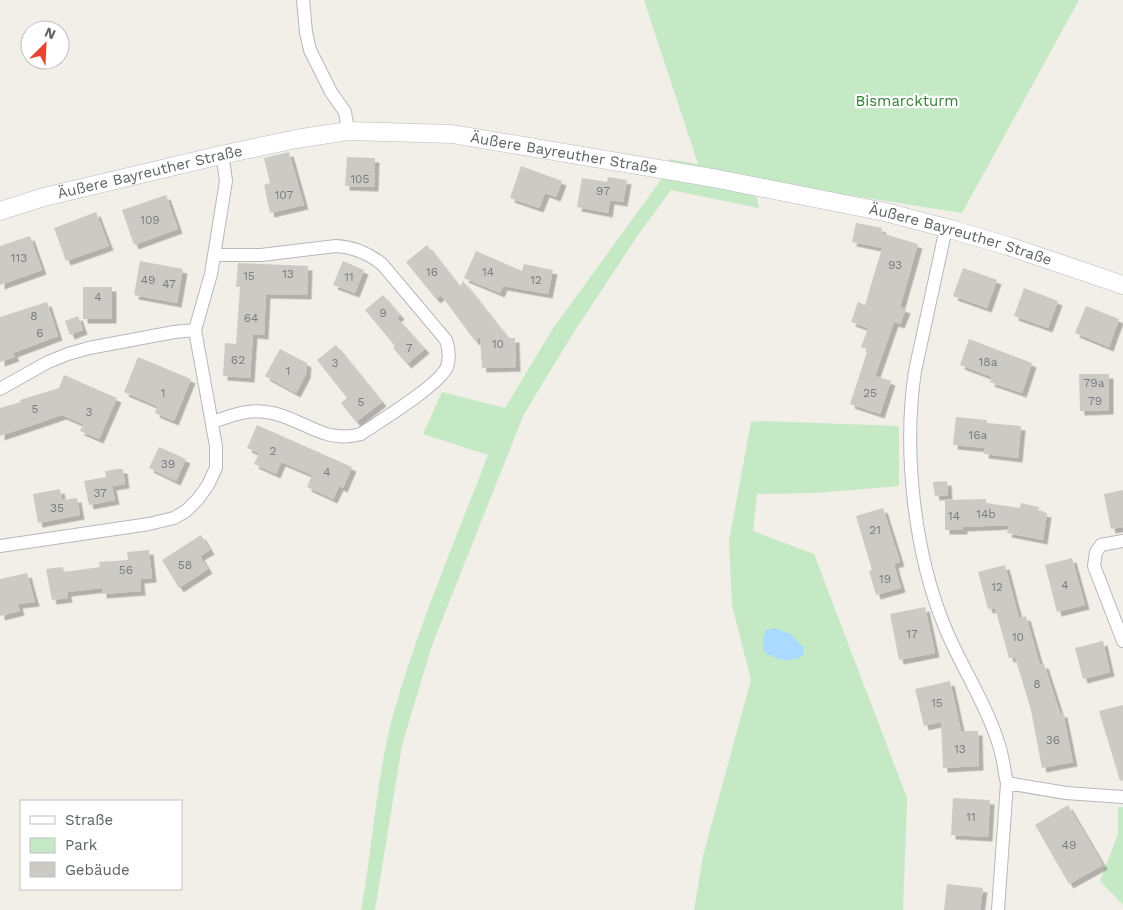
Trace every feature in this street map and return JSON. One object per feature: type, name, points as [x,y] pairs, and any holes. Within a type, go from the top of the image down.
[{"type":"street","points":[[303,0],[310,50],[331,92],[345,112],[348,131]]},
{"type":"street","name":"Äußere Bayreuther Straße","points":[[0,211],[44,197],[296,139],[348,131],[452,134],[712,178],[885,212],[1008,246],[1123,285]]},
{"type":"street","points":[[0,546],[149,524],[174,518],[198,499],[208,485],[216,468],[216,446],[195,330],[211,274],[226,181],[220,155]]},
{"type":"street","points":[[946,228],[928,305],[912,392],[910,452],[912,480],[925,564],[931,587],[944,625],[996,737],[1007,783],[998,910]]},
{"type":"street","points":[[213,422],[244,412],[266,412],[286,418],[326,435],[338,438],[355,436],[361,434],[430,386],[442,375],[447,366],[449,356],[446,340],[382,264],[360,250],[336,246],[261,255],[214,255]]},
{"type":"street","points":[[0,388],[48,362],[68,354],[174,332],[195,330]]},
{"type":"street","points":[[1123,541],[1101,545],[1096,552],[1094,566],[1123,640]]},
{"type":"street","points":[[1007,783],[1066,793],[1123,797]]},
{"type":"green space","name":"Bismarckturm","points":[[644,0],[1079,0],[962,213],[753,180],[759,208],[671,190],[638,235],[572,335],[524,414],[432,645],[402,745],[375,910],[361,910],[383,763],[393,715],[425,617],[488,455],[423,434],[442,392],[505,408],[552,330],[663,177],[669,159],[698,164]]},
{"type":"green space","points":[[751,422],[899,426],[899,486],[817,493],[757,494],[753,531],[814,554],[907,798],[903,910],[694,910],[703,856],[751,680],[732,605],[729,541]]},
{"type":"green space","points":[[1118,807],[1123,807],[1123,905],[1100,881],[1118,834]]},
{"type":"water","points":[[775,628],[791,634],[804,648],[803,656],[792,660],[783,660],[764,652],[763,639],[766,630]]},
{"type":"building","points":[[289,152],[304,205],[270,213],[264,185],[270,183],[264,158]]},
{"type":"building","points":[[347,157],[375,158],[374,187],[345,186]]},
{"type":"building","points":[[521,166],[562,181],[556,197],[545,193],[539,208],[510,198]]},
{"type":"building","points":[[608,177],[627,180],[623,202],[610,200],[608,213],[577,207],[582,178],[607,182]]},
{"type":"building","points":[[166,195],[178,229],[134,245],[122,210]]},
{"type":"building","points":[[96,212],[109,246],[66,261],[54,228]]},
{"type":"building","points":[[856,223],[882,228],[881,233],[918,244],[900,307],[906,309],[900,324],[894,322],[875,376],[891,381],[880,414],[850,404],[868,349],[861,347],[868,328],[851,322],[858,302],[865,305],[882,248],[852,242]]},
{"type":"building","points":[[30,236],[42,270],[0,285],[0,246]]},
{"type":"building","points":[[427,245],[460,287],[463,281],[508,338],[515,338],[516,367],[482,368],[480,337],[475,341],[441,295],[436,299],[406,262]]},
{"type":"building","points":[[476,251],[522,271],[524,264],[553,270],[548,294],[503,286],[500,293],[464,278]]},
{"type":"building","points":[[140,261],[183,269],[177,303],[134,295]]},
{"type":"building","points":[[343,261],[364,270],[355,293],[333,285]]},
{"type":"building","points":[[238,263],[308,266],[307,295],[266,294],[264,335],[253,334],[250,378],[223,376],[225,343],[236,344],[240,287],[236,287]]},
{"type":"building","points":[[963,268],[997,280],[987,308],[953,296]]},
{"type":"building","points":[[83,287],[112,287],[112,319],[83,319]]},
{"type":"building","points":[[1024,288],[1058,301],[1048,328],[1014,316]]},
{"type":"building","points":[[383,295],[400,315],[397,318],[425,349],[407,364],[393,348],[395,346],[365,310]]},
{"type":"building","points":[[47,302],[58,336],[13,353],[15,357],[0,362],[0,317]]},
{"type":"building","points":[[1086,306],[1119,319],[1109,347],[1075,333]]},
{"type":"building","points":[[78,316],[83,330],[70,335],[65,321]]},
{"type":"building","points":[[969,339],[1032,363],[1022,393],[990,382],[992,377],[960,365]]},
{"type":"building","points":[[336,345],[382,402],[356,422],[341,403],[347,398],[317,360]]},
{"type":"building","points":[[280,349],[307,363],[306,374],[296,393],[265,376]]},
{"type":"building","points":[[138,357],[191,379],[174,421],[155,413],[157,406],[124,392]]},
{"type":"building","points":[[1079,374],[1109,374],[1109,410],[1080,411]]},
{"type":"building","points":[[64,375],[117,398],[99,439],[80,431],[83,424],[62,415],[0,436],[0,408],[59,388]]},
{"type":"building","points":[[956,417],[987,420],[987,423],[1021,426],[1018,458],[984,454],[985,448],[953,445]]},
{"type":"building","points":[[257,425],[352,467],[343,488],[339,486],[333,499],[307,487],[312,475],[281,462],[276,474],[254,464],[259,453],[247,448]]},
{"type":"building","points":[[159,447],[186,459],[176,481],[149,468]]},
{"type":"building","points":[[123,469],[125,484],[112,486],[115,500],[89,505],[84,481],[106,477],[105,471]]},
{"type":"building","points":[[947,481],[948,495],[935,496],[933,482]]},
{"type":"building","points":[[60,489],[62,500],[77,498],[80,515],[38,523],[33,494]]},
{"type":"building","points":[[1123,490],[1123,527],[1111,529],[1104,494]]},
{"type":"building","points":[[986,499],[986,503],[1020,508],[1021,503],[1039,507],[1038,511],[1047,513],[1043,540],[1007,533],[1009,525],[963,527],[963,530],[945,530],[945,500]]},
{"type":"building","points":[[883,508],[900,562],[894,564],[901,588],[876,595],[869,571],[872,570],[856,516]]},
{"type":"building","points":[[201,535],[210,550],[200,556],[208,569],[179,588],[162,560]]},
{"type":"building","points":[[149,550],[152,578],[140,579],[141,591],[102,594],[102,588],[67,592],[68,598],[52,600],[46,569],[63,567],[64,572],[100,567],[99,562],[128,560],[127,552]]},
{"type":"building","points":[[1072,558],[1085,605],[1057,612],[1045,565]]},
{"type":"building","points":[[1005,565],[1019,618],[1026,616],[1040,665],[1044,664],[1060,713],[1063,713],[1073,762],[1042,768],[1031,710],[1015,657],[1009,658],[995,608],[988,609],[978,572]]},
{"type":"building","points":[[27,573],[35,602],[18,604],[20,611],[0,616],[0,579]]},
{"type":"building","points":[[925,607],[935,653],[899,660],[890,614]]},
{"type":"building","points":[[1103,641],[1110,672],[1083,679],[1075,648]]},
{"type":"building","points":[[950,681],[961,731],[978,731],[979,766],[943,768],[941,722],[924,726],[915,689]]},
{"type":"building","points":[[1123,705],[1123,780],[1120,781],[1099,711]]},
{"type":"building","points":[[953,798],[990,800],[988,837],[951,835]]},
{"type":"building","points":[[1068,805],[1103,865],[1069,884],[1035,825]]},
{"type":"building","points":[[947,884],[983,888],[980,910],[944,910]]}]
